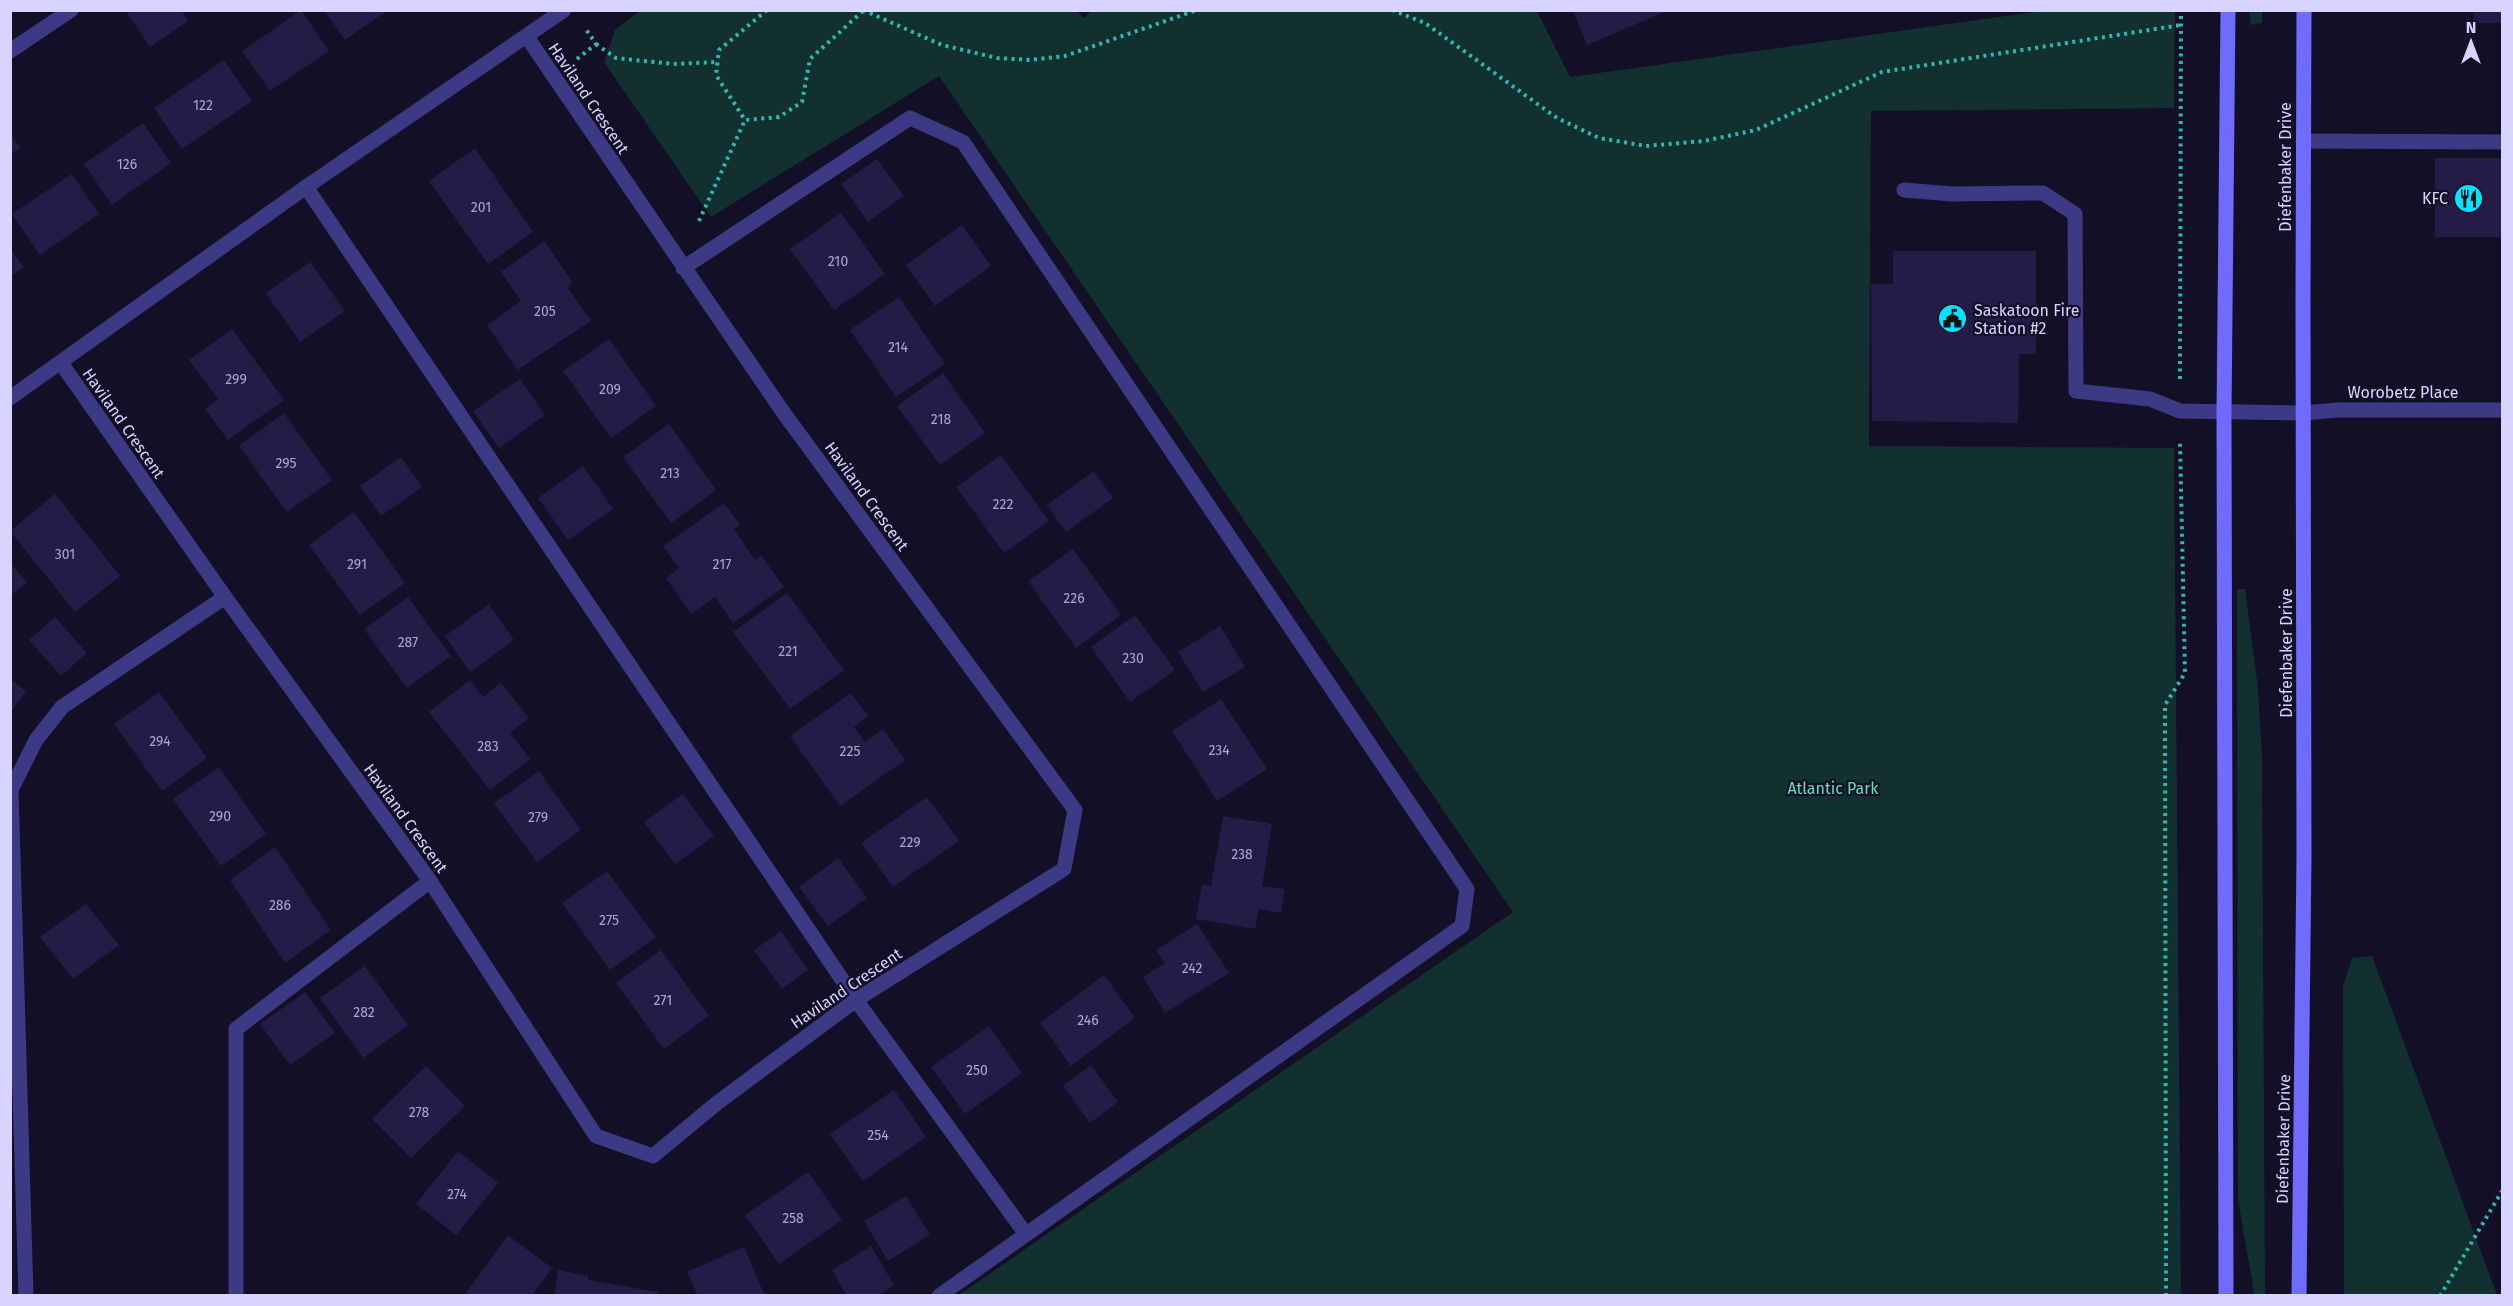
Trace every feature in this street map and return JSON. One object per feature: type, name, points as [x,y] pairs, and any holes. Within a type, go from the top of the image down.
[{"type":"main road","points":[[2226,1296],[2224,413],[2228,10]]},
{"type":"main road","name":"Diefenbaker Drive","points":[[2299,1296],[2304,856],[2304,10]]},
{"type":"street","points":[[10,51],[70,10]]},
{"type":"street","name":"Haviland Crescent","points":[[10,398],[306,187],[564,10]]},
{"type":"street","name":"Haviland Crescent","points":[[61,363],[225,597],[430,881],[596,1136],[654,1156],[717,1103],[856,1000],[1064,869],[1075,810],[783,412],[527,37]]},
{"type":"street","points":[[683,268],[910,118],[963,142],[1467,889],[1462,926],[939,1296]]},
{"type":"street","points":[[2303,141],[2502,142]]},
{"type":"street","points":[[306,187],[856,1000],[1025,1233]]},
{"type":"street","name":"Worobetz Place","points":[[1904,189],[1952,194],[2043,193],[2075,214],[2076,391],[2150,399],[2180,411],[2224,413],[2502,410]]},
{"type":"street","points":[[26,1296],[11,790],[36,740],[62,707],[225,597]]},
{"type":"street","points":[[236,1296],[236,1029],[430,881]]},
{"type":"path","points":[[745,120],[716,75],[719,50],[767,10]]},
{"type":"path","points":[[745,120],[779,117],[802,102],[810,59],[863,11],[942,45],[997,58],[1030,60],[1065,56],[1197,10]]},
{"type":"path","points":[[1392,10],[1425,23],[1557,118],[1599,138],[1646,146],[1704,141],[1756,130],[1882,72],[2181,25]]},
{"type":"path","points":[[2166,1296],[2165,705],[2185,673],[2180,411],[2181,10]]},
{"type":"path","points":[[579,19],[596,44],[616,58],[672,64],[718,62]]},
{"type":"path","points":[[553,78],[596,44]]},
{"type":"path","points":[[698,223],[745,120]]},
{"type":"path","points":[[2440,1296],[2502,1191]]},
{"type":"green space","name":"Atlantic Park","points":[[641,10],[1076,10],[1083,18],[1093,10],[1537,11],[1570,77],[2042,11],[2175,11],[2174,108],[1871,111],[1869,446],[2174,448],[2181,1295],[959,1295],[1513,912],[939,76],[711,217],[604,62],[615,30]]},
{"type":"green space","points":[[2249,11],[2262,11],[2262,23],[2251,25]]},
{"type":"green space","points":[[2237,589],[2245,589],[2258,688],[2262,755],[2265,1296],[2254,1295],[2238,1193]]},
{"type":"green space","points":[[2372,956],[2497,1295],[2344,1295],[2343,987],[2352,958]]},
{"type":"building","points":[[125,10],[181,10],[188,21],[150,47]]},
{"type":"building","points":[[301,10],[329,51],[270,91],[242,51]]},
{"type":"building","points":[[324,10],[388,10],[345,40]]},
{"type":"building","points":[[1573,10],[1669,10],[1587,45]]},
{"type":"building","points":[[2474,10],[2502,10],[2502,23],[2474,23]]},
{"type":"building","points":[[224,60],[252,101],[182,149],[154,108]]},
{"type":"building","points":[[143,123],[171,163],[112,205],[84,164]]},
{"type":"building","points":[[10,132],[20,148],[10,154]]},
{"type":"building","points":[[475,148],[533,232],[488,264],[429,181]]},
{"type":"building","name":"KFC","points":[[2435,158],[2502,158],[2502,237],[2435,237]]},
{"type":"building","points":[[877,159],[904,196],[868,222],[841,184]]},
{"type":"building","points":[[72,174],[99,214],[40,255],[12,214]]},
{"type":"building","points":[[841,213],[885,274],[834,310],[790,249]]},
{"type":"building","points":[[962,225],[991,266],[935,306],[906,265]]},
{"type":"building","points":[[544,241],[572,281],[568,288],[591,321],[517,370],[487,325],[521,301],[501,272]]},
{"type":"building","points":[[10,249],[24,267],[10,277]]},
{"type":"building","name":"Saskatoon Fire Station #2","points":[[1893,251],[2036,251],[2036,354],[2019,354],[2018,423],[1872,421],[1871,284],[1893,284]]},
{"type":"building","points":[[310,262],[345,311],[300,342],[266,293]]},
{"type":"building","points":[[899,297],[945,364],[896,397],[850,330]]},
{"type":"building","points":[[232,329],[284,400],[228,440],[205,409],[218,399],[189,360]]},
{"type":"building","points":[[609,339],[656,406],[611,438],[563,371]]},
{"type":"building","points":[[943,373],[985,433],[940,465],[897,406]]},
{"type":"building","points":[[520,379],[545,415],[499,448],[473,411]]},
{"type":"building","points":[[284,413],[332,480],[287,512],[239,446]]},
{"type":"building","points":[[669,424],[716,490],[671,523],[623,457]]},
{"type":"building","points":[[1001,455],[1049,521],[1004,553],[956,487]]},
{"type":"building","points":[[401,457],[422,487],[381,516],[360,486]]},
{"type":"building","points":[[583,466],[613,509],[568,540],[538,498]]},
{"type":"building","points":[[1094,471],[1113,498],[1066,532],[1047,505]]},
{"type":"building","points":[[55,494],[120,576],[75,612],[10,531]]},
{"type":"building","points":[[724,503],[740,525],[734,529],[755,560],[761,555],[784,587],[733,623],[715,597],[691,614],[666,578],[679,568],[663,546]]},
{"type":"building","points":[[354,512],[405,583],[360,615],[309,545]]},
{"type":"building","points":[[1073,549],[1121,615],[1076,648],[1028,581]]},
{"type":"building","points":[[10,563],[27,582],[10,596]]},
{"type":"building","points":[[787,593],[844,670],[790,709],[733,632]]},
{"type":"building","points":[[408,597],[451,656],[407,688],[364,629]]},
{"type":"building","points":[[489,604],[514,640],[470,672],[445,636]]},
{"type":"building","points":[[1135,615],[1175,670],[1130,702],[1091,647]]},
{"type":"building","points":[[55,617],[87,653],[61,676],[29,640]]},
{"type":"building","points":[[1220,626],[1245,667],[1203,692],[1178,652]]},
{"type":"building","points":[[10,679],[26,691],[10,713]]},
{"type":"building","points":[[470,680],[483,697],[501,683],[529,718],[510,733],[530,759],[490,790],[429,712]]},
{"type":"building","points":[[159,692],[207,758],[162,791],[114,724]]},
{"type":"building","points":[[851,693],[868,716],[854,727],[865,742],[883,729],[905,760],[840,806],[790,736]]},
{"type":"building","points":[[1221,699],[1267,769],[1217,801],[1172,731]]},
{"type":"building","points":[[219,767],[266,834],[221,866],[173,799]]},
{"type":"building","points":[[539,771],[581,830],[537,862],[494,803]]},
{"type":"building","points":[[683,794],[714,836],[675,864],[644,822]]},
{"type":"building","points":[[927,797],[959,841],[893,887],[861,843]]},
{"type":"building","points":[[1223,816],[1272,824],[1262,886],[1285,889],[1281,913],[1259,909],[1255,929],[1196,919],[1202,884],[1211,886]]},
{"type":"building","points":[[275,847],[331,930],[285,963],[230,880]]},
{"type":"building","points":[[838,858],[867,898],[828,926],[799,887]]},
{"type":"building","points":[[607,871],[656,937],[610,970],[562,903]]},
{"type":"building","points":[[86,904],[119,945],[73,979],[40,937]]},
{"type":"building","points":[[1197,924],[1229,973],[1165,1013],[1143,977],[1165,963],[1156,950]]},
{"type":"building","points":[[781,931],[808,970],[782,989],[754,950]]},
{"type":"building","points":[[661,950],[709,1016],[664,1049],[616,983]]},
{"type":"building","points":[[365,966],[408,1025],[363,1058],[320,998]]},
{"type":"building","points":[[1104,975],[1135,1018],[1071,1066],[1040,1023]]},
{"type":"building","points":[[305,992],[335,1033],[290,1065],[260,1024]]},
{"type":"building","points":[[989,1026],[1022,1073],[965,1114],[931,1067]]},
{"type":"building","points":[[1091,1065],[1118,1102],[1090,1123],[1063,1086]]},
{"type":"building","points":[[426,1066],[465,1106],[411,1158],[372,1119]]},
{"type":"building","points":[[894,1090],[926,1137],[863,1181],[830,1134]]},
{"type":"building","points":[[458,1151],[498,1183],[456,1235],[416,1204]]},
{"type":"building","points":[[808,1172],[842,1220],[779,1264],[745,1215]]},
{"type":"building","points":[[906,1196],[930,1235],[888,1261],[864,1221]]},
{"type":"building","points":[[508,1235],[552,1268],[532,1296],[469,1296],[466,1293]]},
{"type":"building","points":[[871,1246],[894,1285],[877,1296],[847,1296],[832,1270]]},
{"type":"building","points":[[744,1247],[765,1296],[698,1296],[687,1272]]},
{"type":"building","points":[[558,1270],[588,1276],[588,1280],[658,1292],[657,1296],[554,1296]]},
{"type":"place","name":"KFC","points":[[2469,198]]},
{"type":"place","name":"Saskatoon Fire Station #2","points":[[1953,319]]}]
